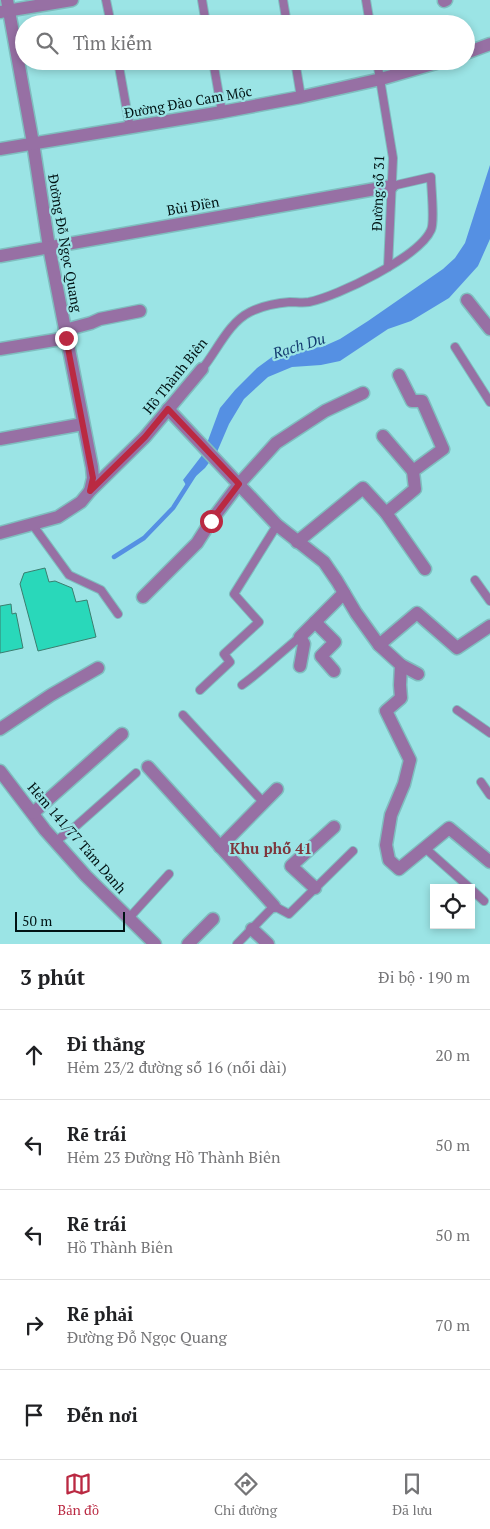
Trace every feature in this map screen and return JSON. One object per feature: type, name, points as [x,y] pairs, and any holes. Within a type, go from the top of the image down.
[{"type":"street","points":[[6,8],[72,0]]},
{"type":"street","name":"Đường Đỗ Ngọc Quang","points":[[6,8],[15,53]]},
{"type":"street","points":[[475,50],[490,44]]},
{"type":"street","name":"Đường Đỗ Ngọc Quang","points":[[18,70],[33,143],[49,247],[93,478],[90,491]]},
{"type":"street","name":"Đường Đào Cam Mộc","points":[[0,149],[301,97],[412,70]]},
{"type":"street","name":"Bùi Điền","points":[[0,256],[392,186]]},
{"type":"street","points":[[467,300],[490,329]]},
{"type":"street","points":[[0,349],[66,334],[100,319],[140,311]]},
{"type":"street","name":"Hồ Thành Biên","points":[[0,533],[58,517],[81,502],[145,437],[202,369]]},
{"type":"street","points":[[399,376],[412,401],[422,401],[443,449],[413,471]]},
{"type":"street","points":[[143,596],[197,543],[239,484],[276,443],[325,411],[363,393]]},
{"type":"street","points":[[168,409],[277,525],[324,562],[379,645],[401,665],[418,674]]},
{"type":"street","points":[[0,439],[83,424]]},
{"type":"street","points":[[383,436],[413,471],[415,489],[386,513]]},
{"type":"street","points":[[297,542],[363,488],[386,513],[425,569]]},
{"type":"street","points":[[300,666],[304,644],[300,637],[344,593]]},
{"type":"street","points":[[379,645],[417,613],[458,648],[490,626]]},
{"type":"street","points":[[315,622],[335,642],[321,656],[334,671]]},
{"type":"street","points":[[401,665],[401,698],[386,711],[410,760],[404,784],[391,815],[386,845],[389,860],[396,871],[449,828],[490,862]]},
{"type":"street","points":[[0,729],[51,695],[98,668]]},
{"type":"street","points":[[33,813],[122,734]]},
{"type":"street","points":[[148,767],[274,906]]},
{"type":"street","name":"Hẻm 141/77 Tám Danh","points":[[0,771],[86,876],[155,944]]},
{"type":"street","points":[[220,848],[277,789]]},
{"type":"street","points":[[315,888],[291,866],[334,827]]},
{"type":"street","points":[[188,944],[213,919]]},
{"type":"street","points":[[252,929],[268,944]]},
{"type":"lane","points":[[106,0],[109,15]]},
{"type":"lane","points":[[202,0],[204,15]]},
{"type":"lane","points":[[283,0],[286,15]]},
{"type":"lane","points":[[366,0],[368,15]]},
{"type":"lane","points":[[120,70],[130,128]]},
{"type":"lane","points":[[215,70],[222,112]]},
{"type":"lane","points":[[296,70],[301,97]]},
{"type":"lane","name":"Đường số 31","points":[[379,70],[393,158],[388,267]]},
{"type":"lane","name":"Hồ Thành Biên","points":[[202,369],[235,322],[250,312],[268,305],[306,302],[324,298],[388,267],[414,250],[426,239],[432,228],[431,177],[392,186]]},
{"type":"lane","points":[[455,347],[487,390],[490,402]]},
{"type":"lane","points":[[32,524],[69,575],[101,590],[118,614]]},
{"type":"lane","points":[[200,690],[230,662],[224,654],[259,622],[234,594],[277,525]]},
{"type":"lane","points":[[475,580],[490,601]]},
{"type":"lane","points":[[242,685],[300,637]]},
{"type":"lane","points":[[457,710],[490,733]]},
{"type":"lane","points":[[183,715],[264,803]]},
{"type":"lane","points":[[56,841],[76,826],[136,773]]},
{"type":"lane","points":[[481,782],[490,795]]},
{"type":"lane","points":[[425,848],[466,884]]},
{"type":"lane","points":[[237,944],[274,906],[289,914],[353,851]]},
{"type":"lane","points":[[129,918],[169,874]]},
{"type":"lane","points":[[475,893],[484,901]]},
{"type":"water","points":[[490,165],[490,239],[478,266],[449,298],[411,321],[388,329],[340,361],[321,365],[292,367],[268,377],[244,399],[229,424],[217,452],[205,468],[186,485],[183,480],[203,454],[220,408],[257,368],[272,357],[296,349],[322,347],[340,339],[443,269],[455,258],[465,243]]},
{"type":"building","points":[[45,568],[49,582],[55,581],[72,588],[76,602],[87,600],[96,637],[38,651],[20,584],[24,573]]},
{"type":"building","points":[[11,604],[12,614],[16,613],[23,648],[0,653],[0,606]]},
{"type":"waterway","name":"Rạch Du","points":[[114,557],[144,538],[173,508],[194,475]]},
{"type":"district","name":"Khu phố 41","points":[[271,849]]},
{"type":"route","points":[[66,338],[93,478],[93,485],[90,491],[145,437],[168,409],[239,484],[211,521]]}]
